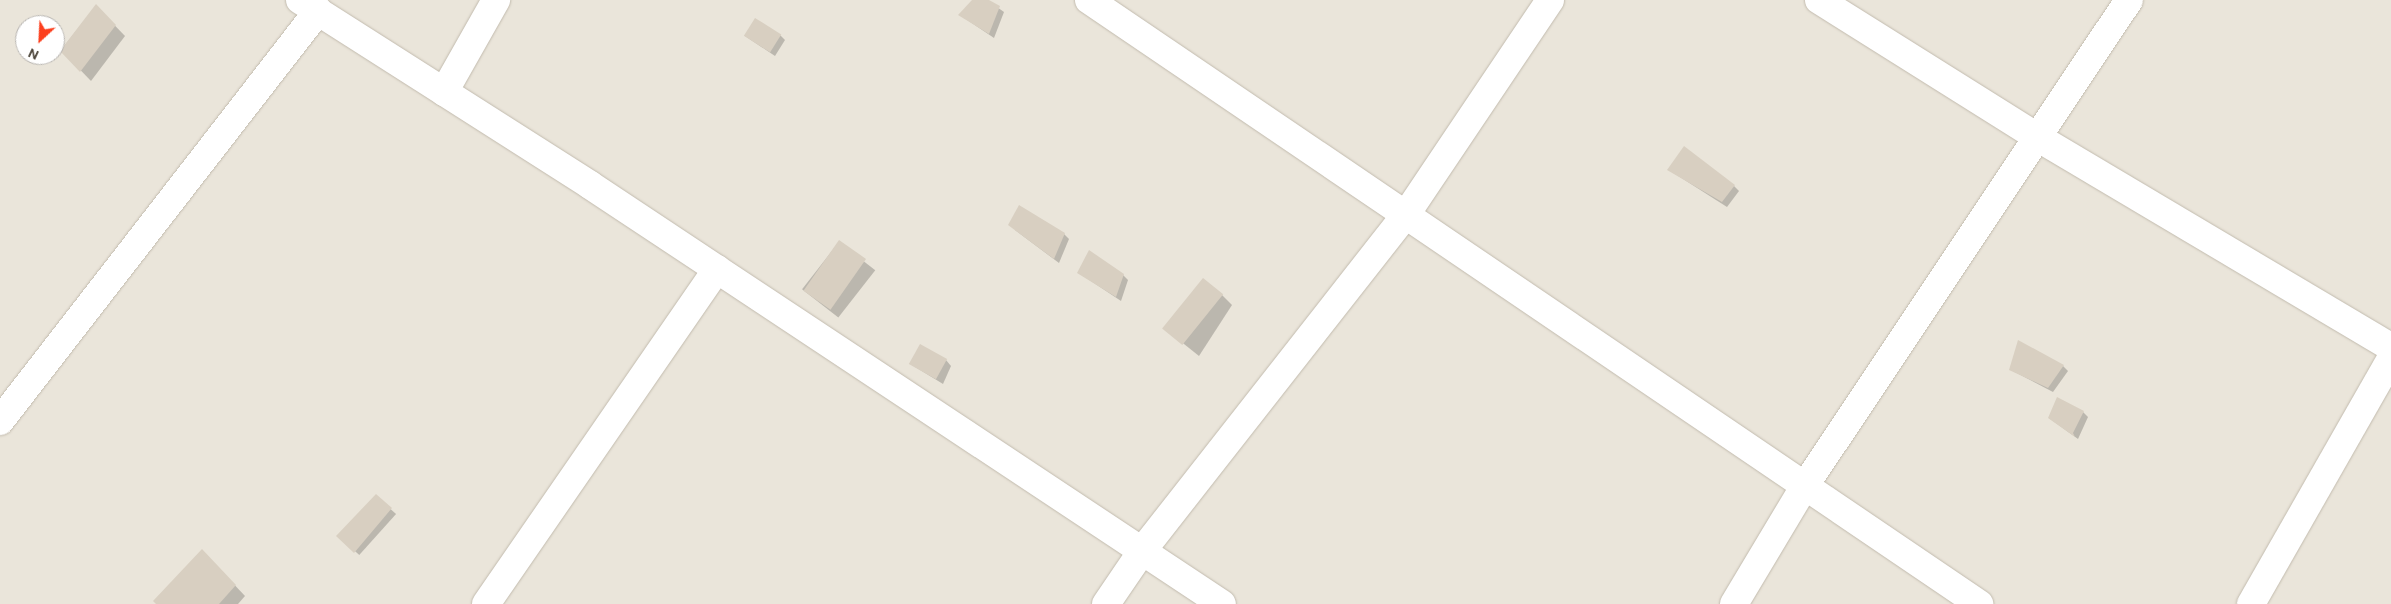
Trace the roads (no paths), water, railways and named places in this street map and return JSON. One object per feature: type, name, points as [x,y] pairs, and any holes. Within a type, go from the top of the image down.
[{"type":"street","points":[[444,92],[496,0]]},
{"type":"street","points":[[1089,0],[1804,488],[1979,604]]},
{"type":"street","points":[[1106,604],[1142,551],[1405,216],[1550,0]]},
{"type":"street","points":[[1819,0],[2037,137],[2391,347]]},
{"type":"street","points":[[1734,604],[1804,488],[2130,0]]},
{"type":"street","points":[[0,421],[309,6],[718,269],[1222,604]]},
{"type":"street","points":[[486,604],[718,269]]},
{"type":"street","points":[[2251,604],[2391,360]]}]
